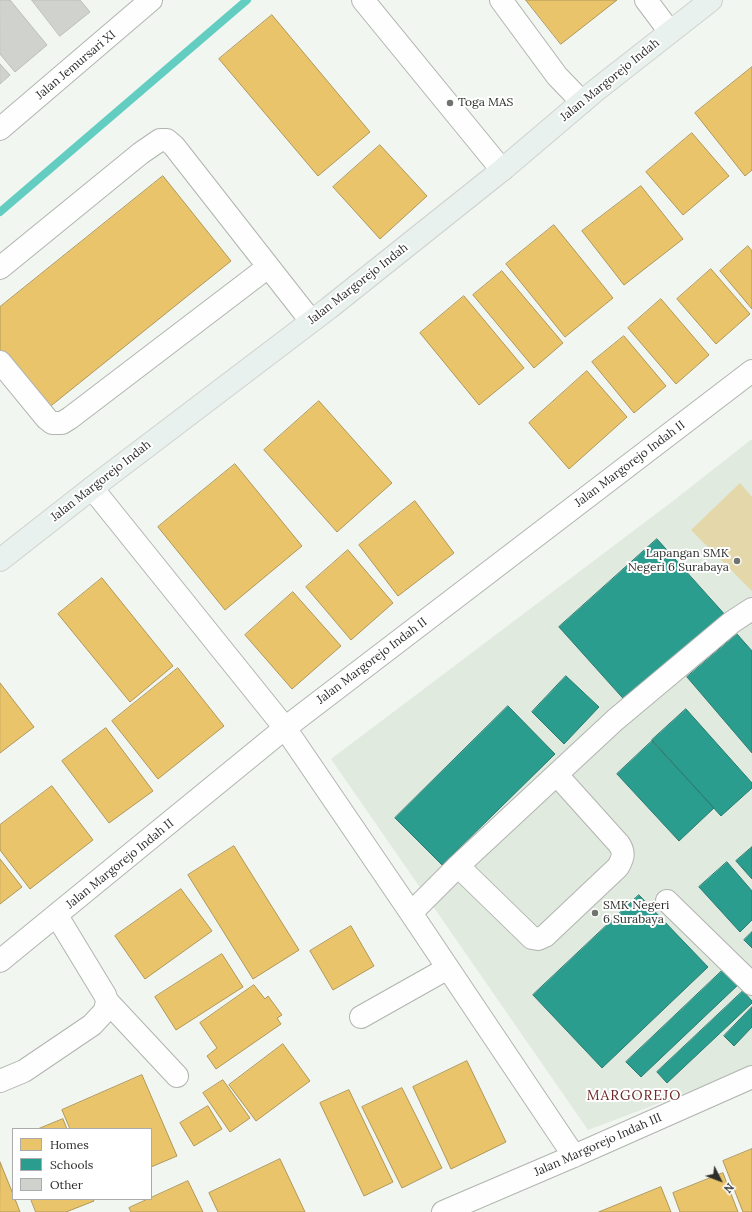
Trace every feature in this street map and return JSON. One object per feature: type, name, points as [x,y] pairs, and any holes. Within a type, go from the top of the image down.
[{"type":"main road","name":"Jalan Margorejo Indah","points":[[0,560],[311,321],[502,170],[582,102],[711,0]]},
{"type":"street","points":[[363,0],[502,170]]},
{"type":"street","points":[[501,0],[557,76],[582,102]]},
{"type":"street","points":[[646,0],[670,32]]},
{"type":"street","name":"Jalan Jemursari XI","points":[[0,129],[141,4]]},
{"type":"street","points":[[0,268],[147,149],[160,140],[167,140],[174,146],[311,321]]},
{"type":"street","points":[[0,362],[47,419],[52,423],[62,422],[70,418],[268,267]]},
{"type":"street","name":"Jalan Margorejo Indah II","points":[[0,961],[57,916],[285,728],[752,371]]},
{"type":"street","points":[[92,488],[285,728],[574,1156]]},
{"type":"street","points":[[411,913],[458,866],[615,720],[732,622],[752,609]]},
{"type":"street","points":[[458,866],[532,938],[538,939],[544,936],[618,867],[624,852],[619,844],[557,775]]},
{"type":"street","points":[[667,901],[752,984]]},
{"type":"street","points":[[57,916],[107,1001],[177,1076]]},
{"type":"street","points":[[361,1017],[448,968]]},
{"type":"street","points":[[0,1081],[24,1071],[92,1025],[106,1012],[107,1001]]},
{"type":"street","name":"Jalan Margorejo Indah III","points":[[443,1212],[752,1077]]},
{"type":"shaded area","name":"SMK Negeri 6 Surabaya","points":[[752,439],[752,1068],[588,1130],[331,759],[673,501]]},
{"type":"shaded area","name":"Lapangan SMK Negeri 6 Surabaya","points":[[740,483],[752,497],[752,591],[691,530]]},
{"type":"building: Homes","points":[[526,0],[617,0],[561,44]]},
{"type":"building: Homes","points":[[272,15],[370,132],[318,176],[219,59]]},
{"type":"building: Homes","points":[[752,67],[752,170],[745,176],[695,113]]},
{"type":"building: Homes","points":[[692,133],[729,176],[683,215],[646,172]]},
{"type":"building: Homes","points":[[380,145],[427,196],[380,239],[333,187]]},
{"type":"building: Homes","points":[[163,176],[231,261],[47,409],[0,351],[0,307]]},
{"type":"building: Homes","points":[[641,186],[683,239],[624,285],[582,231]]},
{"type":"building: Homes","points":[[554,225],[613,298],[565,337],[506,264]]},
{"type":"building: Homes","points":[[748,246],[752,251],[752,309],[720,271]]},
{"type":"building: Homes","points":[[711,269],[750,314],[716,344],[677,299]]},
{"type":"building: Homes","points":[[502,271],[563,343],[534,368],[473,295]]},
{"type":"building: Homes","points":[[464,296],[524,368],[479,405],[420,333]]},
{"type":"building: Homes","points":[[661,299],[709,355],[676,384],[628,328]]},
{"type":"building: Homes","points":[[624,336],[666,386],[634,413],[592,362]]},
{"type":"building: Homes","points":[[587,371],[627,417],[569,469],[529,423]]},
{"type":"building: Homes","points":[[319,401],[392,483],[337,532],[264,450]]},
{"type":"building: Homes","points":[[235,464],[302,546],[225,610],[158,527]]},
{"type":"building: Homes","points":[[415,501],[454,553],[398,596],[359,545]]},
{"type":"building: Homes","points":[[348,550],[393,603],[351,640],[306,587]]},
{"type":"building: Homes","points":[[102,578],[173,666],[130,702],[58,614]]},
{"type":"building: Homes","points":[[293,592],[341,646],[292,689],[245,635]]},
{"type":"building: Homes","points":[[178,668],[224,726],[158,779],[112,721]]},
{"type":"building: Homes","points":[[0,683],[34,727],[0,753]]},
{"type":"building: Homes","points":[[106,728],[153,791],[109,823],[62,761]]},
{"type":"building: Homes","points":[[52,786],[93,840],[30,889],[0,850],[0,825]]},
{"type":"building: Homes","points":[[234,846],[299,950],[253,979],[188,875]]},
{"type":"building: Homes","points":[[0,859],[22,887],[0,904]]},
{"type":"building: Homes","points":[[181,889],[212,931],[145,979],[115,936]]},
{"type":"building: Homes","points":[[351,926],[374,966],[333,990],[310,951]]},
{"type":"building: Homes","points":[[222,954],[243,987],[176,1030],[155,997]]},
{"type":"building: Homes","points":[[254,985],[265,999],[268,996],[282,1015],[277,1018],[281,1024],[216,1069],[207,1056],[217,1048],[200,1023]]},
{"type":"building: Homes","points":[[283,1044],[310,1081],[256,1121],[229,1085]]},
{"type":"building: Homes","points":[[467,1061],[506,1142],[451,1169],[413,1087]]},
{"type":"building: Homes","points":[[142,1075],[177,1156],[152,1167],[152,1128],[70,1128],[62,1110]]},
{"type":"building: Homes","points":[[223,1080],[250,1118],[230,1132],[203,1093]]},
{"type":"building: Homes","points":[[402,1088],[442,1168],[402,1188],[362,1107]]},
{"type":"building: Homes","points":[[349,1090],[393,1182],[364,1196],[320,1103]]},
{"type":"building: Homes","points":[[208,1106],[222,1129],[194,1146],[180,1123]]},
{"type":"building: Homes","points":[[63,1119],[67,1128],[40,1128]]},
{"type":"building: Homes","points":[[752,1149],[752,1212],[743,1212],[723,1161]]},
{"type":"building: Homes","points":[[280,1159],[305,1212],[218,1212],[209,1193]]},
{"type":"building: Homes","points":[[0,1162],[12,1192],[12,1200],[15,1200],[20,1212],[0,1212]]},
{"type":"building: Homes","points":[[723,1173],[738,1212],[680,1212],[673,1193]]},
{"type":"building: Homes","points":[[188,1181],[203,1212],[131,1212],[129,1208],[146,1200],[152,1200],[152,1197]]},
{"type":"building: Homes","points":[[661,1187],[671,1212],[599,1212]]},
{"type":"building: Homes","points":[[31,1200],[94,1201],[66,1212],[36,1212]]},
{"type":"building: Schools","points":[[657,539],[727,617],[629,705],[559,627]]},
{"type":"building: Schools","points":[[737,634],[752,651],[752,753],[687,677]]},
{"type":"building: Schools","points":[[566,676],[599,707],[564,744],[532,712]]},
{"type":"building: Schools","points":[[508,706],[555,754],[442,865],[395,818]]},
{"type":"building: Schools","points":[[686,709],[752,783],[752,788],[721,816],[652,740]]},
{"type":"building: Schools","points":[[652,741],[714,808],[679,841],[617,774]]},
{"type":"building: Schools","points":[[752,847],[752,879],[736,861]]},
{"type":"building: Schools","points":[[727,862],[752,891],[752,920],[740,932],[699,887]]},
{"type":"building: Schools","points":[[639,895],[708,967],[602,1068],[533,995]]},
{"type":"building: Schools","points":[[752,932],[752,948],[744,940]]},
{"type":"building: Schools","points":[[726,967],[740,983],[641,1077],[626,1062]]},
{"type":"building: Schools","points":[[743,991],[752,1003],[667,1083],[657,1072]]},
{"type":"building: Schools","points":[[752,1007],[752,1027],[734,1046],[724,1036]]},
{"type":"building: Other","points":[[0,0],[10,0],[47,45],[15,72],[0,54]]},
{"type":"building: Other","points":[[32,0],[80,0],[90,12],[60,36]]},
{"type":"building: Other","points":[[0,64],[10,75],[0,84]]},
{"type":"waterway","points":[[0,212],[247,0]]},
{"type":"place","name":"Toga MAS","points":[[450,103]]},
{"type":"place","name":"Lapangan SMK Negeri 6 Surabaya","points":[[737,561]]},
{"type":"place","name":"SMK Negeri 6 Surabaya","points":[[595,913]]},
{"type":"district","name":"MARGOREJO","points":[[634,1096]]}]
